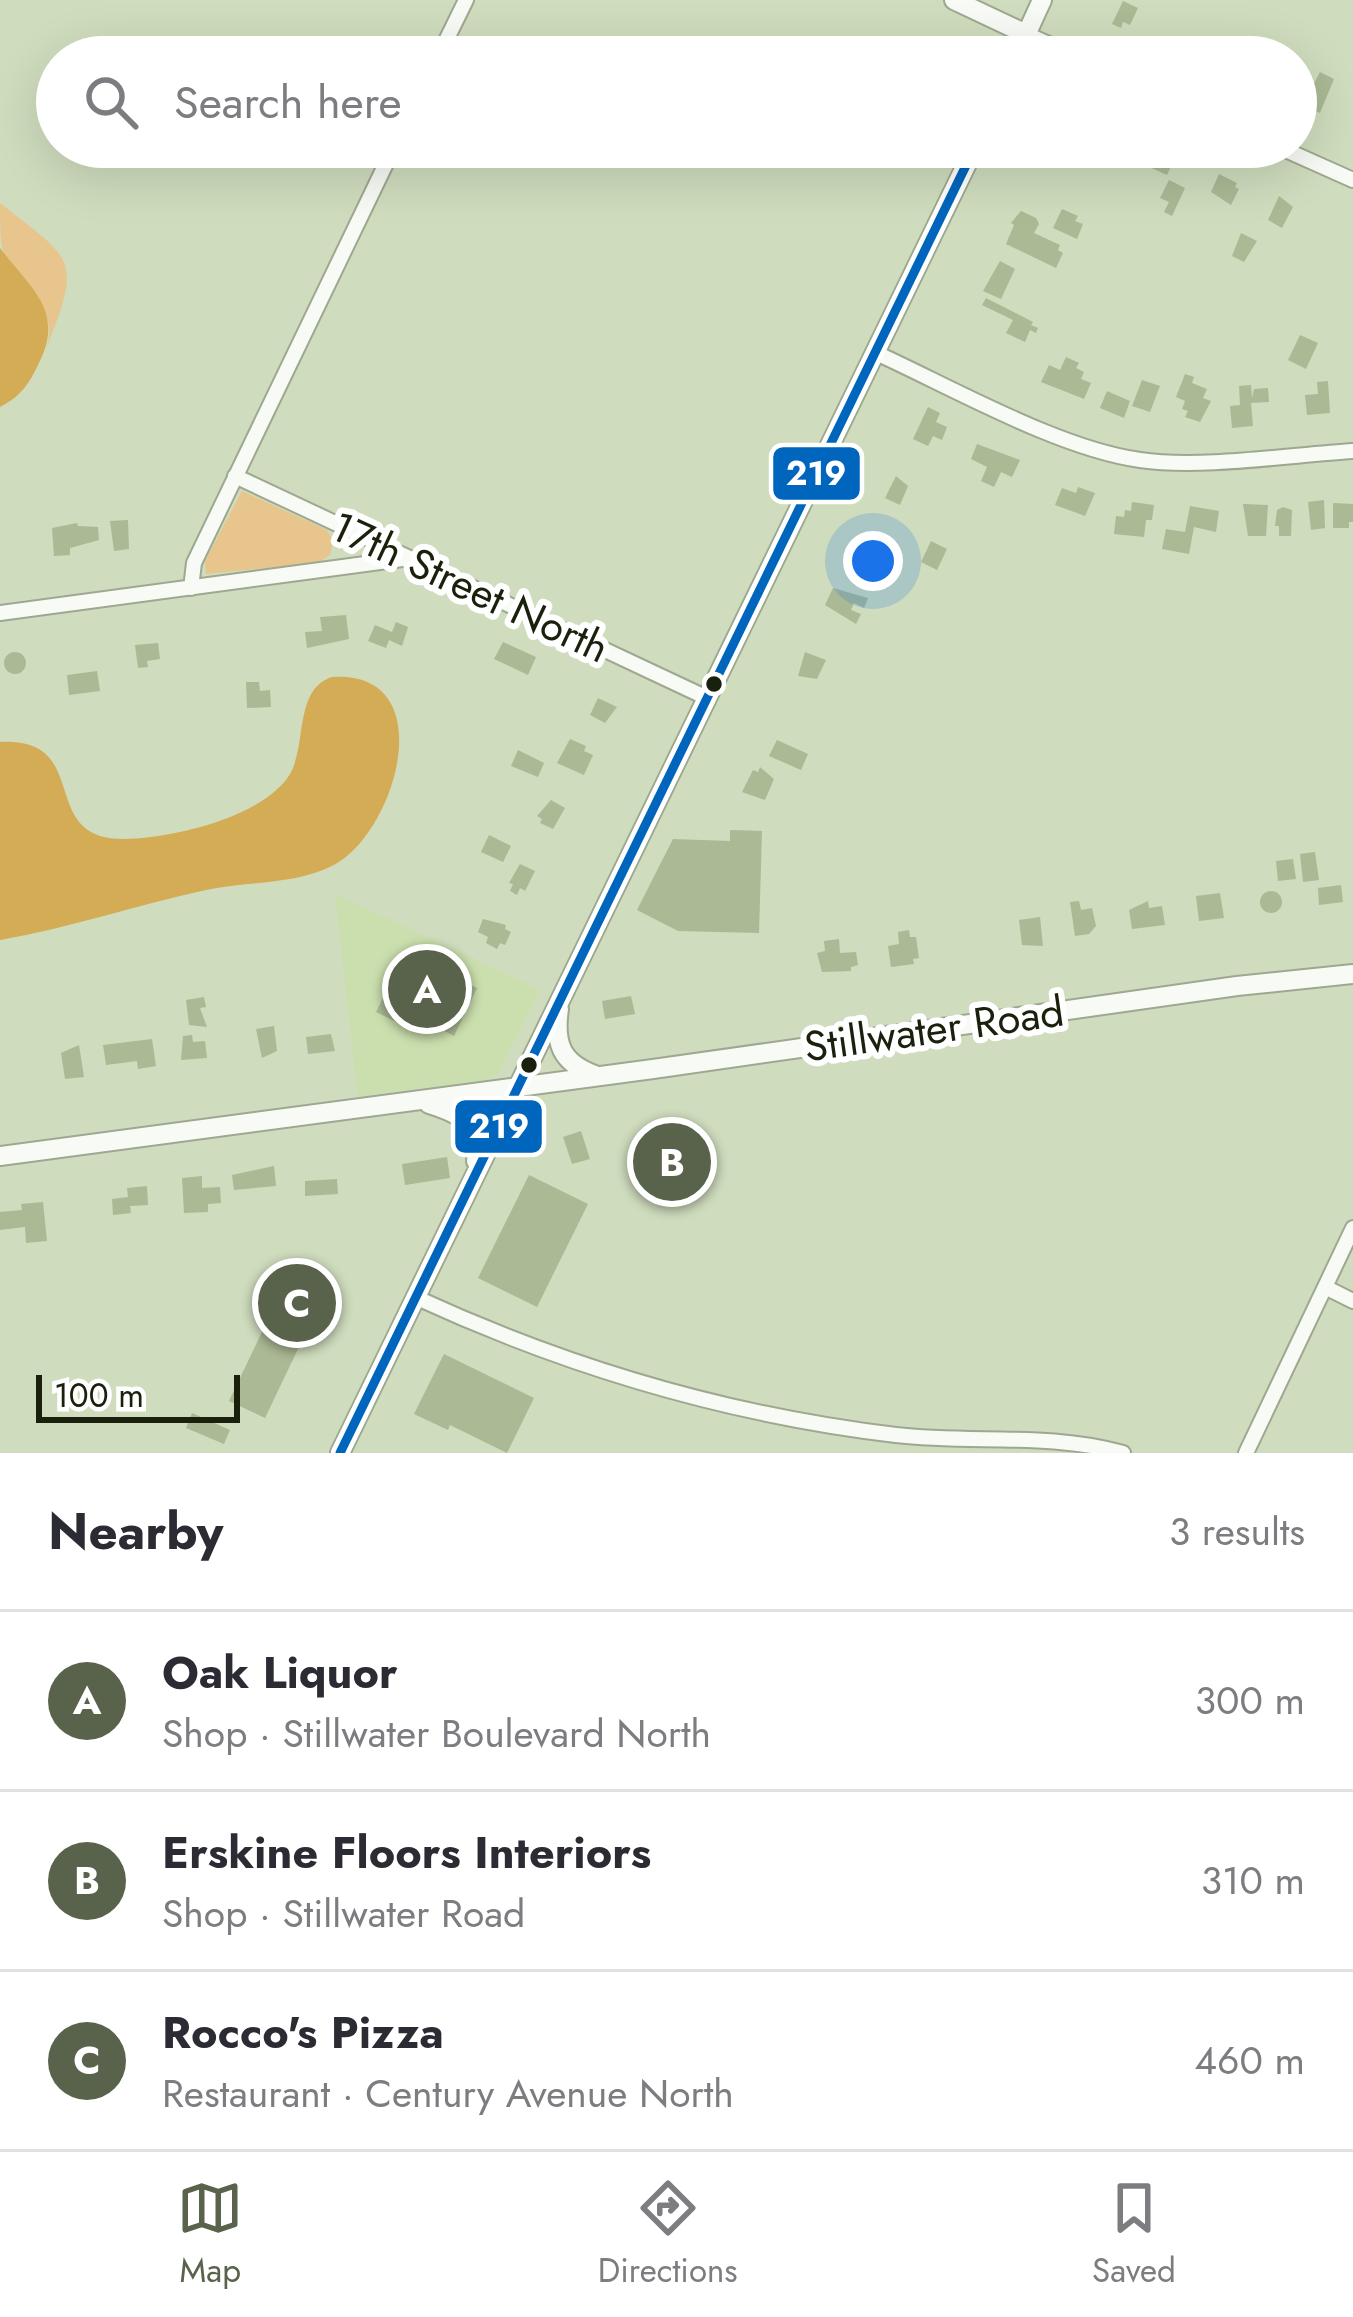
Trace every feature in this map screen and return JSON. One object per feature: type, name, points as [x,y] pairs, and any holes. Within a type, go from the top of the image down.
[{"type":"main road","points":[[954,0],[1026,34],[1042,0]]},
{"type":"main road","points":[[340,1453],[965,168]]},
{"type":"main road","name":"Stillwater Road","points":[[0,1156],[1353,974]]},
{"type":"main road","points":[[562,993],[556,1031],[560,1049],[574,1066],[600,1076]]},
{"type":"main road","points":[[418,1100],[458,1114],[471,1124],[477,1138],[475,1173]]},
{"type":"street","points":[[448,36],[466,0]]},
{"type":"street","points":[[1026,34],[1031,36]]},
{"type":"street","points":[[1317,164],[1353,180]]},
{"type":"street","points":[[191,588],[192,568],[384,168]]},
{"type":"street","points":[[874,352],[1076,444],[1135,460],[1353,451]]},
{"type":"street","name":"17th Street North","points":[[236,476],[705,697]]},
{"type":"street","points":[[0,613],[410,558]]},
{"type":"street","points":[[1246,1453],[1353,1228]]},
{"type":"street","points":[[1325,1287],[1353,1301]]},
{"type":"street","points":[[415,1297],[601,1372],[758,1414],[902,1436],[1059,1441],[1123,1453]]},
{"type":"shaded area","points":[[0,203],[42,236],[64,262],[65,294],[47,346],[43,307],[3,252]]},
{"type":"shaded area","points":[[0,248],[41,302],[48,330],[31,378],[0,407]]},
{"type":"shaded area","points":[[242,491],[327,530],[333,541],[330,555],[318,563],[206,574],[205,561]]},
{"type":"shaded area","points":[[332,677],[367,682],[388,699],[398,726],[398,757],[390,791],[355,849],[332,866],[302,876],[206,890],[0,940],[0,742],[29,745],[47,755],[80,823],[97,835],[123,839],[166,835],[215,823],[277,789],[295,762],[306,705],[320,683]]},
{"type":"shaded area","points":[[335,894],[540,990],[498,1073],[478,1081],[358,1096]]},
{"type":"building","points":[[1123,1],[1138,8],[1130,25],[1123,22],[1121,28],[1112,24]]},
{"type":"building","points":[[1320,72],[1334,79],[1320,113],[1317,112]]},
{"type":"building","points":[[1219,174],[1237,183],[1231,205],[1211,192]]},
{"type":"building","points":[[1169,180],[1185,188],[1172,216],[1164,212],[1169,202],[1160,198]]},
{"type":"building","points":[[1279,196],[1293,207],[1282,228],[1268,220]]},
{"type":"building","points":[[1062,209],[1078,216],[1075,221],[1083,224],[1077,239],[1053,228]]},
{"type":"building","points":[[1021,211],[1036,218],[1039,224],[1034,233],[1060,245],[1058,250],[1063,253],[1056,268],[1006,244],[1011,223]]},
{"type":"building","points":[[1241,233],[1257,241],[1244,262],[1232,256]]},
{"type":"building","points":[[1000,261],[1015,269],[1001,299],[983,291]]},
{"type":"building","points":[[986,298],[1033,322],[1036,333],[1030,330],[1025,342],[1006,333],[1013,320],[982,305]]},
{"type":"building","points":[[1300,335],[1318,343],[1306,369],[1288,360]]},
{"type":"building","points":[[1066,357],[1079,363],[1076,368],[1084,372],[1081,379],[1091,383],[1084,399],[1041,382],[1049,365],[1060,370]]},
{"type":"building","points":[[1185,374],[1207,389],[1203,398],[1211,401],[1200,422],[1185,417],[1185,401],[1176,397]]},
{"type":"building","points":[[1142,380],[1160,386],[1150,412],[1132,406]]},
{"type":"building","points":[[1328,381],[1330,413],[1307,415],[1305,395],[1318,394],[1317,382]]},
{"type":"building","points":[[1251,385],[1252,398],[1254,389],[1268,388],[1269,402],[1251,403],[1253,426],[1232,428],[1230,406],[1240,405],[1239,386]]},
{"type":"building","points":[[1107,391],[1130,401],[1124,418],[1100,408]]},
{"type":"building","points":[[928,407],[940,413],[936,422],[947,427],[942,440],[933,436],[928,446],[913,439]]},
{"type":"building","points":[[977,444],[1020,460],[1012,477],[1001,472],[994,487],[981,481],[987,467],[971,459]]},
{"type":"building","points":[[896,476],[908,486],[900,505],[885,498]]},
{"type":"building","points":[[1078,487],[1095,493],[1085,516],[1055,505],[1062,488],[1076,493]]},
{"type":"building","points":[[1324,500],[1325,528],[1311,530],[1308,502]]},
{"type":"building","points":[[1132,502],[1154,505],[1144,537],[1114,534],[1116,516],[1131,511]]},
{"type":"building","points":[[1333,503],[1353,504],[1349,528],[1333,528]]},
{"type":"building","points":[[1243,504],[1268,505],[1266,536],[1248,536]]},
{"type":"building","points":[[1190,506],[1219,511],[1216,532],[1194,527],[1189,554],[1162,549],[1166,529],[1185,532]]},
{"type":"building","points":[[1277,510],[1292,510],[1291,536],[1279,536],[1279,526],[1275,526]]},
{"type":"building","points":[[128,520],[129,549],[114,551],[110,521]]},
{"type":"building","points":[[77,523],[98,527],[99,540],[70,548],[70,555],[54,556],[52,528]]},
{"type":"building","points":[[931,541],[947,549],[937,570],[921,562]]},
{"type":"building","points":[[833,588],[868,598],[864,608],[854,603],[851,610],[861,614],[856,624],[825,605]]},
{"type":"building","points":[[346,615],[349,639],[307,648],[305,632],[322,631],[320,617]]},
{"type":"building","points":[[396,622],[408,627],[402,646],[389,640],[386,648],[368,641],[375,625],[392,632]]},
{"type":"building","points":[[503,642],[536,657],[528,675],[494,659]]},
{"type":"building","points":[[158,643],[160,659],[138,668],[135,645]]},
{"type":"building","points":[[15,652],[26,663],[15,674],[4,663]]},
{"type":"building","points":[[805,652],[826,660],[817,679],[798,676]]},
{"type":"building","points":[[97,671],[100,691],[69,695],[67,675]]},
{"type":"building","points":[[246,682],[259,682],[260,691],[270,690],[271,707],[247,708]]},
{"type":"building","points":[[598,698],[617,707],[605,723],[590,715]]},
{"type":"building","points":[[570,739],[593,755],[584,775],[557,763]]},
{"type":"building","points":[[777,740],[808,754],[801,770],[769,756]]},
{"type":"building","points":[[518,750],[544,763],[538,777],[511,766]]},
{"type":"building","points":[[760,767],[774,779],[765,800],[742,792],[753,770],[758,772]]},
{"type":"building","points":[[551,800],[565,808],[553,829],[537,816]]},
{"type":"building","points":[[730,830],[762,831],[759,933],[678,931],[637,910],[673,839],[730,841]]},
{"type":"building","points":[[489,835],[511,846],[503,862],[481,852]]},
{"type":"building","points":[[1315,852],[1319,880],[1303,882],[1300,854]]},
{"type":"building","points":[[1293,859],[1296,879],[1278,881],[1276,861]]},
{"type":"building","points":[[520,864],[535,871],[525,891],[520,888],[517,895],[510,891],[513,884],[509,883]]},
{"type":"building","points":[[1341,885],[1343,902],[1319,905],[1318,888]]},
{"type":"building","points":[[1271,891],[1282,902],[1271,913],[1260,902]]},
{"type":"building","points":[[1220,893],[1224,918],[1199,921],[1196,896]]},
{"type":"building","points":[[1079,901],[1081,910],[1092,908],[1096,926],[1089,934],[1075,936],[1070,902]]},
{"type":"building","points":[[1148,901],[1149,908],[1162,906],[1165,925],[1132,929],[1129,910]]},
{"type":"building","points":[[1040,917],[1043,946],[1022,945],[1019,920]]},
{"type":"building","points":[[483,919],[506,925],[511,932],[505,945],[500,943],[497,949],[486,943],[488,937],[478,932]]},
{"type":"building","points":[[909,930],[910,937],[916,937],[919,958],[913,959],[914,964],[891,967],[888,946],[899,944],[898,932]]},
{"type":"building","points":[[839,939],[840,953],[856,952],[858,965],[851,971],[822,972],[817,953],[825,951],[824,941]]},
{"type":"building","points":[[405,953],[477,988],[454,1036],[425,1021],[419,1033],[376,1012]]},
{"type":"building","points":[[631,996],[635,1014],[605,1019],[602,1001]]},
{"type":"building","points":[[204,997],[206,1007],[200,1008],[207,1027],[189,1025],[186,1000]]},
{"type":"building","points":[[274,1026],[277,1051],[262,1058],[256,1029]]},
{"type":"building","points":[[331,1034],[335,1051],[308,1054],[306,1037]]},
{"type":"building","points":[[192,1035],[193,1042],[205,1041],[207,1058],[181,1060],[183,1036]]},
{"type":"building","points":[[152,1039],[156,1066],[138,1069],[137,1061],[106,1065],[103,1045]]},
{"type":"building","points":[[79,1045],[84,1077],[65,1079],[61,1053]]},
{"type":"building","points":[[581,1131],[590,1159],[572,1164],[563,1137]]},
{"type":"building","points":[[665,1136],[685,1137],[692,1182],[659,1188],[652,1143]]},
{"type":"building","points":[[447,1157],[450,1178],[405,1185],[402,1164]]},
{"type":"building","points":[[274,1166],[276,1186],[234,1190],[232,1175]]},
{"type":"building","points":[[529,1175],[588,1204],[537,1307],[478,1278]]},
{"type":"building","points":[[202,1176],[202,1188],[220,1187],[221,1203],[208,1204],[208,1212],[184,1213],[182,1178]]},
{"type":"building","points":[[337,1179],[338,1194],[305,1196],[305,1181]]},
{"type":"building","points":[[147,1186],[148,1205],[130,1206],[131,1213],[113,1215],[112,1199],[128,1197],[127,1188]]},
{"type":"building","points":[[43,1202],[47,1241],[26,1243],[25,1227],[0,1230],[0,1212]]},
{"type":"building","points":[[283,1288],[319,1305],[265,1418],[229,1401]]},
{"type":"building","points":[[444,1354],[534,1398],[507,1453],[450,1425],[448,1430],[414,1414]]},
{"type":"building","points":[[192,1413],[230,1430],[224,1444],[186,1428]]},
{"type":"transit line","name":"219","points":[[340,1453],[965,168]]},
{"type":"place","name":"Oak Liquor","points":[[427,989]]},
{"type":"place","name":"Erskine Floors Interiors","points":[[672,1162]]},
{"type":"place","name":"Rocco's Pizza","points":[[297,1303]]}]
